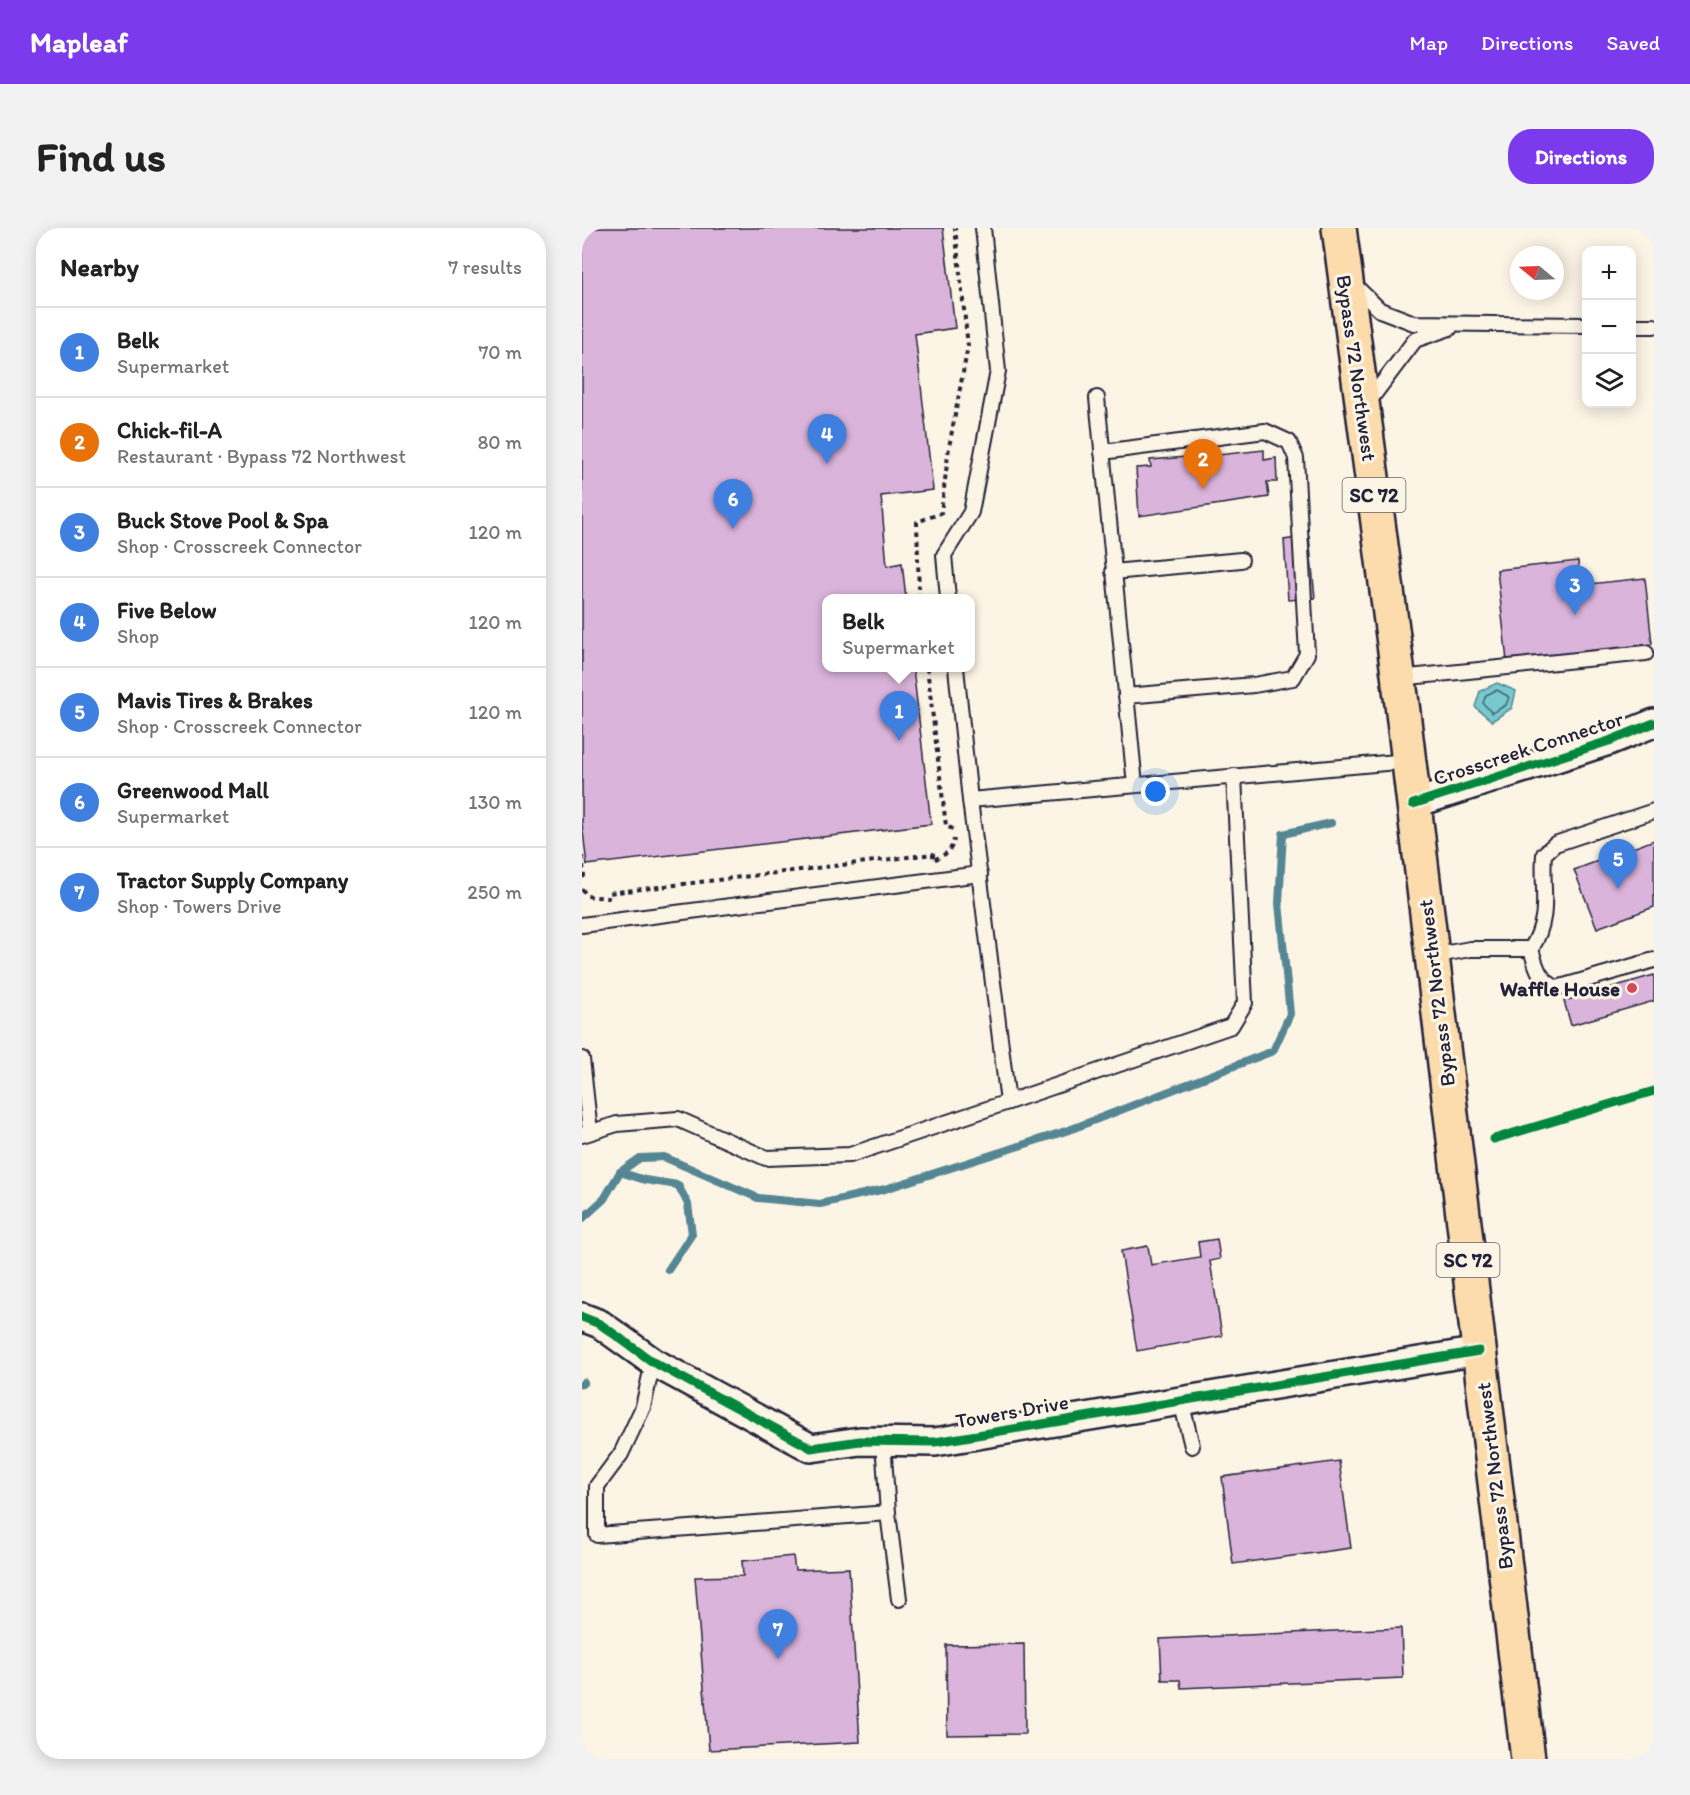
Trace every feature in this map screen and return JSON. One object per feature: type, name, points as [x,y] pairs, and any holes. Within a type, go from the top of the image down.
[{"type":"highway","name":"Bypass 72 Northwest","points":[[1339,228],[1399,678],[1528,1759]]},
{"type":"street","name":"Crosscreek Connector","points":[[1413,804],[1610,741],[1654,723]]},
{"type":"street","name":"Towers Drive","points":[[582,1317],[600,1324],[654,1362],[811,1448],[860,1442],[935,1442],[1479,1351]]},
{"type":"lane","points":[[948,594],[944,555],[971,512],[998,371],[983,228]]},
{"type":"lane","points":[[1345,277],[1380,309],[1414,323],[1582,326]]},
{"type":"lane","points":[[1363,409],[1415,340],[1461,324]]},
{"type":"lane","points":[[1636,326],[1654,326]]},
{"type":"lane","points":[[1097,399],[1135,785]]},
{"type":"lane","points":[[1102,452],[1265,431],[1289,442],[1296,458],[1307,654],[1293,678],[1270,683],[1126,696]]},
{"type":"lane","points":[[1113,572],[1241,560]]},
{"type":"lane","points":[[1399,678],[1646,653]]},
{"type":"lane","points":[[956,672],[1008,1102]]},
{"type":"lane","points":[[970,800],[1408,761]]},
{"type":"lane","points":[[582,1059],[586,1133],[617,1124],[678,1119],[766,1158],[850,1155],[1231,1026],[1245,1003],[1234,776]]},
{"type":"lane","points":[[1654,811],[1555,844],[1544,854],[1545,909],[1541,932],[1531,948],[1537,970],[1546,982],[1557,987],[1654,960]]},
{"type":"lane","points":[[582,925],[980,874]]},
{"type":"lane","points":[[1432,956],[1470,949],[1531,948]]},
{"type":"lane","points":[[654,1362],[643,1407],[621,1454],[597,1486],[597,1535],[888,1513]]},
{"type":"lane","points":[[1182,1401],[1192,1446]]},
{"type":"lane","points":[[883,1442],[888,1513],[899,1599]]},
{"type":"path","points":[[919,594],[917,522],[941,513],[949,447],[968,346],[956,228]]},
{"type":"path","points":[[582,889],[587,896],[608,898],[609,893],[933,854],[933,860],[944,856],[952,847],[954,836],[953,827],[946,826],[927,672]]},
{"type":"path","points":[[582,856],[582,877]]},
{"type":"water","points":[[1497,683],[1516,691],[1512,708],[1492,721],[1475,707],[1480,691]]},
{"type":"building","points":[[582,228],[943,228],[955,328],[915,334],[933,490],[881,496],[887,566],[902,563],[906,594],[822,594],[822,672],[913,672],[931,824],[587,865],[582,823]]},
{"type":"building","points":[[1216,450],[1218,455],[1264,450],[1264,460],[1276,458],[1277,482],[1267,482],[1269,497],[1139,516],[1136,468],[1151,467],[1150,460],[1199,456],[1199,452]]},
{"type":"building","points":[[1309,536],[1315,598],[1288,600],[1284,540]]},
{"type":"building","points":[[1578,561],[1580,585],[1645,578],[1652,644],[1507,661],[1497,570]]},
{"type":"building","points":[[1654,840],[1654,907],[1597,928],[1574,870]]},
{"type":"building","name":"Waffle House","points":[[1654,975],[1654,1001],[1571,1025],[1564,1001]]},
{"type":"building","points":[[1217,1239],[1220,1259],[1210,1261],[1222,1336],[1137,1351],[1121,1251],[1148,1246],[1151,1265],[1200,1257],[1198,1242]]},
{"type":"building","points":[[1339,1461],[1351,1548],[1233,1564],[1222,1477]]},
{"type":"building","points":[[793,1556],[795,1570],[849,1568],[860,1742],[709,1750],[695,1577],[743,1576],[742,1561]]},
{"type":"building","points":[[1401,1628],[1403,1678],[1181,1688],[1180,1680],[1162,1680],[1160,1639]]},
{"type":"building","points":[[1024,1644],[1025,1734],[947,1735],[946,1645]]},
{"type":"waterway","points":[[582,1219],[604,1199],[620,1172],[640,1158],[664,1157],[758,1198],[820,1204],[885,1189],[1069,1130],[1273,1051],[1290,1014],[1279,903],[1283,834],[1331,823]]},
{"type":"waterway","points":[[620,1172],[645,1180],[678,1185],[688,1204],[692,1234],[668,1270]]},
{"type":"cycle path","points":[[1413,804],[1609,741],[1654,723]]},
{"type":"cycle path","points":[[1494,1139],[1654,1091]]},
{"type":"cycle path","points":[[582,1317],[600,1324],[653,1362],[811,1448],[860,1441],[935,1442],[1479,1351]]},
{"type":"place","name":"Five Below","points":[[827,464]]},
{"type":"place","name":"Chick-fil-A","points":[[1203,489]]},
{"type":"place","name":"Greenwood Mall","points":[[733,529]]},
{"type":"place","name":"Buck Stove Pool & Spa","points":[[1575,615]]},
{"type":"place","name":"Belk","points":[[899,741]]},
{"type":"place","name":"Mavis Tires & Brakes","points":[[1618,889]]},
{"type":"place","name":"Waffle House","points":[[1632,988]]},
{"type":"place","name":"Tractor Supply Company","points":[[778,1659]]}]
